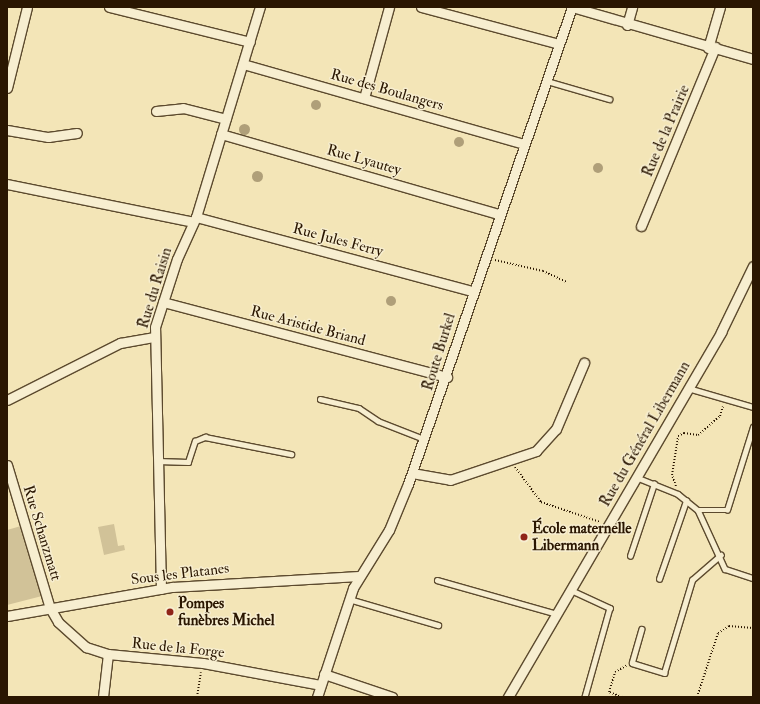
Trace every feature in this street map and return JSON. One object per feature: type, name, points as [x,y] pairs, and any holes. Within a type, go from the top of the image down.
[{"type":"street","points":[[7,88],[27,7]]},
{"type":"street","points":[[109,7],[250,42]]},
{"type":"street","name":"Rue du Raisin","points":[[161,589],[154,338],[163,302],[194,219],[260,7]]},
{"type":"street","points":[[364,98],[389,7]]},
{"type":"street","points":[[421,7],[559,44]]},
{"type":"street","points":[[572,7],[627,25],[753,59]]},
{"type":"street","name":"Route Burkel","points":[[317,697],[349,599],[359,576],[392,525],[412,473],[447,377],[472,291],[572,7]]},
{"type":"street","points":[[627,25],[632,7]]},
{"type":"street","name":"Rue de la Prairie","points":[[641,226],[711,48],[720,7]]},
{"type":"street","name":"Rue des Boulangers","points":[[243,64],[524,144]]},
{"type":"street","points":[[156,111],[183,108],[226,118]]},
{"type":"street","points":[[7,130],[43,136],[76,133]]},
{"type":"street","name":"Rue Lyautey","points":[[221,134],[499,214]]},
{"type":"street","name":"Rue Jules Ferry","points":[[7,184],[194,219],[472,291]]},
{"type":"street","name":"Rue du Général Libermann","points":[[508,697],[688,388],[753,266]]},
{"type":"street","name":"Rue Aristide Briand","points":[[163,302],[447,377]]},
{"type":"street","points":[[7,400],[120,342],[154,338]]},
{"type":"street","points":[[412,473],[450,480],[511,462],[536,452],[552,436],[584,363]]},
{"type":"street","name":"Rue Schanzmatt","points":[[7,465],[50,608]]},
{"type":"street","name":"Sous les Platanes","points":[[7,616],[161,589],[359,576]]},
{"type":"street","name":"Rue de la Forge","points":[[50,608],[58,622],[86,647],[108,654],[203,663],[320,685]]},
{"type":"street","points":[[103,697],[108,654]]},
{"type":"street","points":[[324,674],[392,697]]},
{"type":"lane","points":[[547,81],[609,99]]},
{"type":"lane","points":[[688,388],[753,407]]},
{"type":"lane","points":[[320,399],[359,408],[378,421],[424,439]]},
{"type":"lane","points":[[698,510],[728,510],[753,427]]},
{"type":"lane","points":[[157,461],[188,462],[194,441],[205,437],[291,454]]},
{"type":"lane","points":[[636,477],[672,492],[698,510],[721,555],[725,569],[753,578]]},
{"type":"lane","points":[[630,556],[654,484]]},
{"type":"lane","points":[[659,579],[686,501]]},
{"type":"lane","points":[[642,630],[632,663],[664,673],[692,580],[721,555]]},
{"type":"lane","points":[[437,580],[556,614]]},
{"type":"lane","points":[[571,590],[610,608],[585,697]]},
{"type":"lane","points":[[349,599],[438,625]]},
{"type":"path","points":[[484,258],[543,271],[567,282]]},
{"type":"path","points":[[672,492],[676,485],[672,475],[678,436],[684,433],[698,435],[720,416],[726,399]]},
{"type":"path","points":[[511,462],[541,502],[609,524]]},
{"type":"path","points":[[697,697],[718,633],[729,626],[753,628]]},
{"type":"path","points":[[197,697],[203,663]]},
{"type":"path","points":[[622,697],[609,692],[615,672],[632,663]]},
{"type":"shaded area","points":[[314,100],[318,100],[320,101],[320,109],[314,110],[311,107],[311,103]]},
{"type":"shaded area","points":[[242,124],[246,124],[248,125],[248,133],[242,134],[239,131],[239,127]]},
{"type":"shaded area","points":[[457,137],[461,137],[463,138],[463,146],[457,147],[454,144],[454,140]]},
{"type":"shaded area","points":[[596,163],[600,163],[602,164],[602,172],[596,173],[593,170],[593,166]]},
{"type":"shaded area","points":[[255,171],[259,171],[261,172],[261,180],[255,181],[252,178],[252,174]]},
{"type":"shaded area","points":[[391,296],[396,301],[391,306],[386,301]]},
{"type":"shaded area","points":[[114,524],[118,546],[124,545],[125,550],[104,555],[98,527]]},
{"type":"shaded area","points":[[21,526],[42,596],[7,605],[7,530]]},
{"type":"place","name":"École maternelle Libermann","points":[[524,537]]},
{"type":"place","name":"Pompes funèbres Michel","points":[[170,612]]}]
